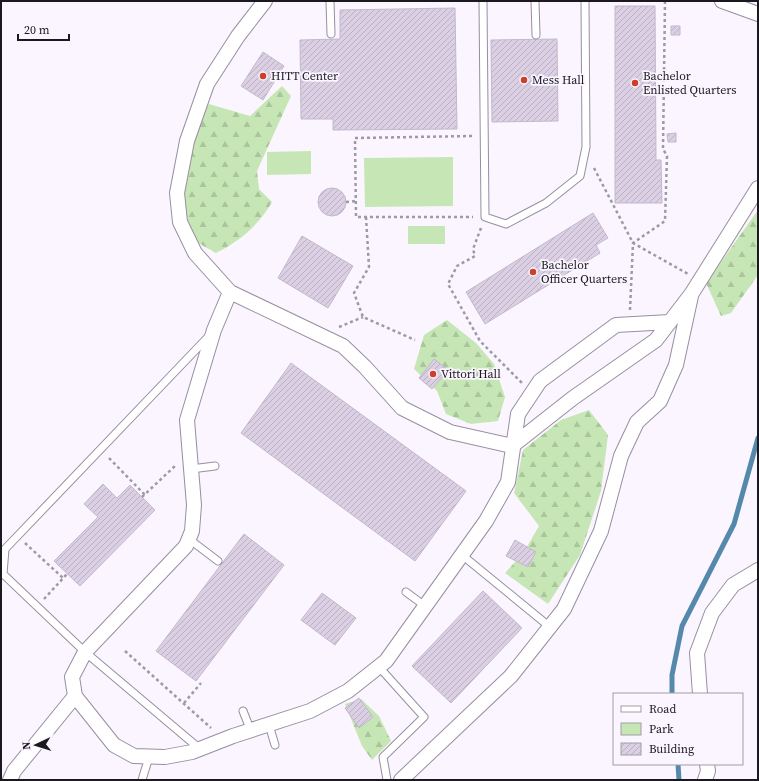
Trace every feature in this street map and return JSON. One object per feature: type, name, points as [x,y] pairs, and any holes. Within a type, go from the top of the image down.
[{"type":"street","points":[[265,1],[238,36],[206,84],[187,142],[177,193],[180,222],[195,253],[230,292],[343,346],[365,367],[402,408],[450,432],[512,446]]},
{"type":"street","points":[[722,1],[758,14]]},
{"type":"street","points":[[512,446],[573,398],[656,340],[692,293],[758,188]]},
{"type":"street","points":[[230,292],[214,330],[187,420],[194,506],[192,531],[189,539],[186,546],[85,652],[72,677],[75,696],[114,745],[134,756],[165,757],[200,749],[269,726],[310,711],[348,691],[379,667],[386,661],[486,521],[508,482],[512,446],[518,414],[540,381],[616,325],[670,322]]},
{"type":"street","points":[[401,780],[511,676],[564,609],[601,531],[621,456],[636,422],[660,401],[676,365],[692,293]]},
{"type":"street","points":[[700,693],[697,653],[712,613],[733,585],[758,570]]},
{"type":"street","points":[[10,780],[14,771],[75,696]]},
{"type":"street","points":[[705,780],[708,771],[707,765]]},
{"type":"lane","points":[[330,1],[331,34]]},
{"type":"lane","points":[[483,1],[486,217],[506,224],[546,203],[580,176],[585,150],[585,1]]},
{"type":"lane","points":[[535,1],[536,35]]},
{"type":"lane","points":[[200,749],[85,652],[3,574],[5,549],[214,330]]},
{"type":"lane","points":[[191,469],[215,466]]},
{"type":"lane","points":[[189,539],[218,561]]},
{"type":"lane","points":[[462,555],[550,627]]},
{"type":"lane","points":[[406,592],[425,606]]},
{"type":"lane","points":[[379,667],[424,717],[383,757],[387,780]]},
{"type":"lane","points":[[243,711],[251,731]]},
{"type":"lane","points":[[269,726],[275,744]]},
{"type":"lane","points":[[142,780],[149,757]]},
{"type":"path","points":[[633,243],[665,221],[667,156],[663,148],[665,1]]},
{"type":"path","points":[[485,136],[355,138],[356,217],[486,217],[472,249],[475,256],[457,266],[448,284],[480,341],[532,393]]},
{"type":"path","points":[[585,150],[633,243],[629,324]]},
{"type":"path","points":[[346,202],[356,201]]},
{"type":"path","points":[[366,217],[369,267],[354,293],[363,317],[415,340]]},
{"type":"path","points":[[633,243],[700,280]]},
{"type":"path","points":[[100,449],[144,495]]},
{"type":"path","points":[[17,536],[63,578]]},
{"type":"path","points":[[37,607],[67,574]]},
{"type":"path","points":[[125,651],[224,740]]},
{"type":"path","points":[[184,704],[201,683]]},
{"type":"green space","points":[[282,86],[291,96],[257,171],[259,189],[272,202],[261,218],[248,232],[216,253],[195,240],[187,227],[184,212],[183,195],[188,160],[201,113],[209,104],[250,116]]},
{"type":"green space","points":[[311,151],[311,174],[267,175],[267,152]]},
{"type":"green space","points":[[453,157],[453,206],[365,207],[364,158]]},
{"type":"green space","points":[[758,210],[758,275],[731,313],[721,316],[706,283]]},
{"type":"green space","points":[[408,226],[445,226],[445,244],[408,244]]},
{"type":"green space","points":[[447,320],[476,343],[494,364],[505,397],[498,421],[471,424],[446,414],[437,391],[414,369],[424,335]]},
{"type":"green space","points":[[589,410],[608,435],[601,491],[580,555],[548,604],[505,573],[524,552],[539,526],[514,493],[523,450],[561,420]]},
{"type":"green space","points":[[361,699],[379,716],[391,741],[372,760],[362,746],[345,704]]},
{"type":"building","name":"Bachelor Enlisted Quarters","points":[[615,6],[655,6],[656,160],[661,160],[662,203],[615,203]]},
{"type":"building","points":[[455,8],[457,129],[333,130],[333,119],[301,119],[300,40],[340,39],[340,10]]},
{"type":"building","points":[[671,26],[680,26],[680,35],[671,35]]},
{"type":"building","name":"Mess Hall","points":[[557,39],[558,121],[492,122],[491,40]]},
{"type":"building","name":"HITT Center","points":[[263,52],[284,66],[263,100],[241,86]]},
{"type":"building","points":[[676,133],[676,142],[668,142],[667,134]]},
{"type":"building","points":[[332,188],[338,189],[342,192],[345,196],[345,208],[342,212],[338,215],[332,216],[326,215],[322,212],[319,208],[318,202],[319,196],[322,192],[326,189]]},
{"type":"building","name":"Bachelor Officer Quarters","points":[[593,213],[608,238],[596,245],[600,253],[485,324],[466,292]]},
{"type":"building","points":[[302,236],[353,266],[328,308],[278,278]]},
{"type":"building","name":"Vittori Hall","points":[[434,359],[448,370],[432,389],[419,378]]},
{"type":"building","points":[[291,363],[466,491],[415,561],[241,433]]},
{"type":"building","points":[[103,484],[117,498],[130,485],[155,510],[80,586],[54,561],[98,517],[84,504]]},
{"type":"building","points":[[244,534],[284,565],[196,681],[156,651]]},
{"type":"building","points":[[515,540],[536,552],[528,567],[506,556]]},
{"type":"building","points":[[483,591],[522,628],[451,703],[412,666]]},
{"type":"building","points":[[322,593],[356,618],[335,645],[301,620]]},
{"type":"building","points":[[359,698],[373,717],[359,728],[345,708]]},
{"type":"waterway","points":[[672,693],[672,675],[682,626],[734,524],[758,438]]},
{"type":"waterway","points":[[678,765],[679,780]]},
{"type":"place","name":"HITT Center","points":[[263,76]]},
{"type":"place","name":"Mess Hall","points":[[524,80]]},
{"type":"place","name":"Bachelor Enlisted Quarters","points":[[635,83]]},
{"type":"place","name":"Bachelor Officer Quarters","points":[[533,272]]},
{"type":"place","name":"Vittori Hall","points":[[433,374]]}]
